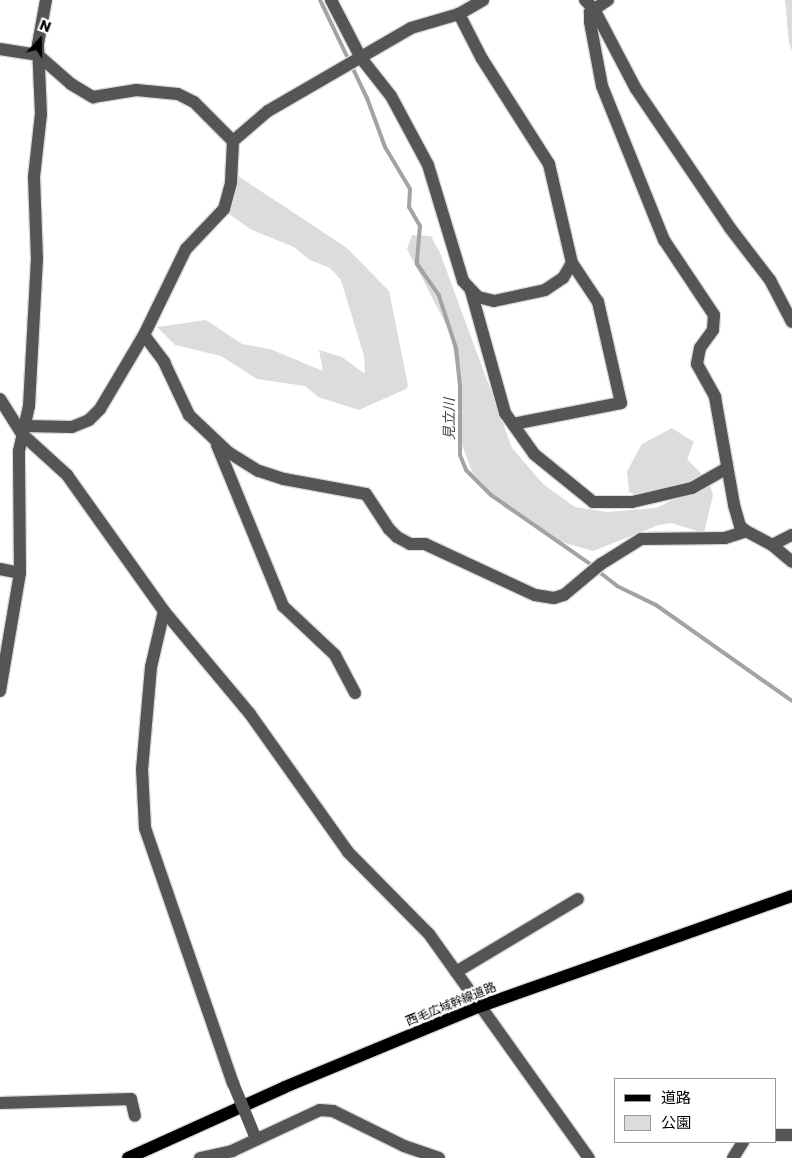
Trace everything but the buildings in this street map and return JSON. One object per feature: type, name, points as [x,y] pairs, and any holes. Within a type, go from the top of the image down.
[{"type":"main road","name":"西毛広域幹線道路","points":[[128,1158],[285,1087],[481,1006],[704,925],[792,896]]},
{"type":"street","points":[[0,691],[20,573],[19,451],[29,406],[37,259],[34,177],[41,114],[38,56],[46,0]]},
{"type":"street","points":[[331,0],[354,61],[391,96],[428,164],[438,190],[453,255],[471,291],[505,413],[534,454],[593,502],[632,502],[692,488],[727,468]]},
{"type":"street","points":[[24,430],[72,427],[95,415],[144,335],[186,249],[224,210],[231,182],[233,141],[268,111],[411,28],[459,14],[483,0]]},
{"type":"street","points":[[590,4],[608,0]]},
{"type":"street","points":[[590,4],[636,89],[730,228],[770,280],[792,322]]},
{"type":"street","points":[[590,4],[590,22],[602,86],[615,123],[664,240],[714,314],[713,330],[700,348],[697,364],[715,397],[734,505],[740,526],[772,545],[792,562]]},
{"type":"street","points":[[459,14],[482,59],[549,164],[572,263],[598,302],[621,403],[513,424]]},
{"type":"street","points":[[0,49],[38,56],[71,84],[94,96],[136,90],[178,94],[194,102],[233,141]]},
{"type":"street","points":[[471,291],[478,297],[494,301],[545,290],[563,278],[572,263]]},
{"type":"street","points":[[144,335],[164,362],[189,414],[217,445],[268,474],[366,494],[388,529],[397,537],[410,544],[425,544],[535,595],[554,598],[564,596],[601,564],[640,539],[719,538],[746,531]]},
{"type":"street","points":[[0,399],[4,417],[24,430],[67,476],[164,611],[250,714],[348,852],[429,934],[481,1006],[502,1040],[589,1158]]},
{"type":"street","points":[[217,445],[283,606],[335,656],[355,693]]},
{"type":"street","points":[[772,545],[792,535]]},
{"type":"street","points":[[0,569],[20,573]]},
{"type":"street","points":[[164,611],[151,667],[142,769],[145,828],[233,1083],[256,1136]]},
{"type":"street","points":[[456,972],[578,899]]},
{"type":"street","points":[[0,1103],[131,1099],[135,1116]]},
{"type":"street","points":[[200,1158],[232,1151],[256,1136],[320,1110],[334,1111],[404,1146],[439,1158]]},
{"type":"street","points":[[777,1135],[792,1135]]},
{"type":"street","points":[[733,1158],[742,1143]]},
{"type":"green space","points":[[785,0],[792,0],[792,51],[789,43]]},
{"type":"green space","points":[[238,176],[347,248],[389,291],[408,385],[406,389],[359,410],[318,397],[305,386],[257,379],[221,356],[175,345],[157,327],[206,320],[242,344],[270,349],[323,371],[319,350],[342,357],[365,374],[364,356],[341,280],[330,268],[310,260],[294,247],[250,229],[229,214]]},
{"type":"green space","points":[[412,235],[431,236],[440,253],[512,448],[543,484],[575,507],[607,512],[656,508],[677,498],[650,499],[629,492],[627,471],[642,444],[672,428],[694,442],[687,459],[709,482],[713,495],[704,533],[671,523],[659,525],[593,551],[558,541],[505,508],[472,472],[461,442],[460,392],[451,334],[407,249]]},
{"type":"waterway","name":"見立川","points":[[320,0],[367,98],[385,147],[410,189],[409,207],[420,226],[417,264],[439,296],[456,348],[460,386],[460,455],[466,470],[491,495],[593,566]]},
{"type":"waterway","name":"見立川","points":[[598,571],[617,586],[656,605],[792,701]]}]
